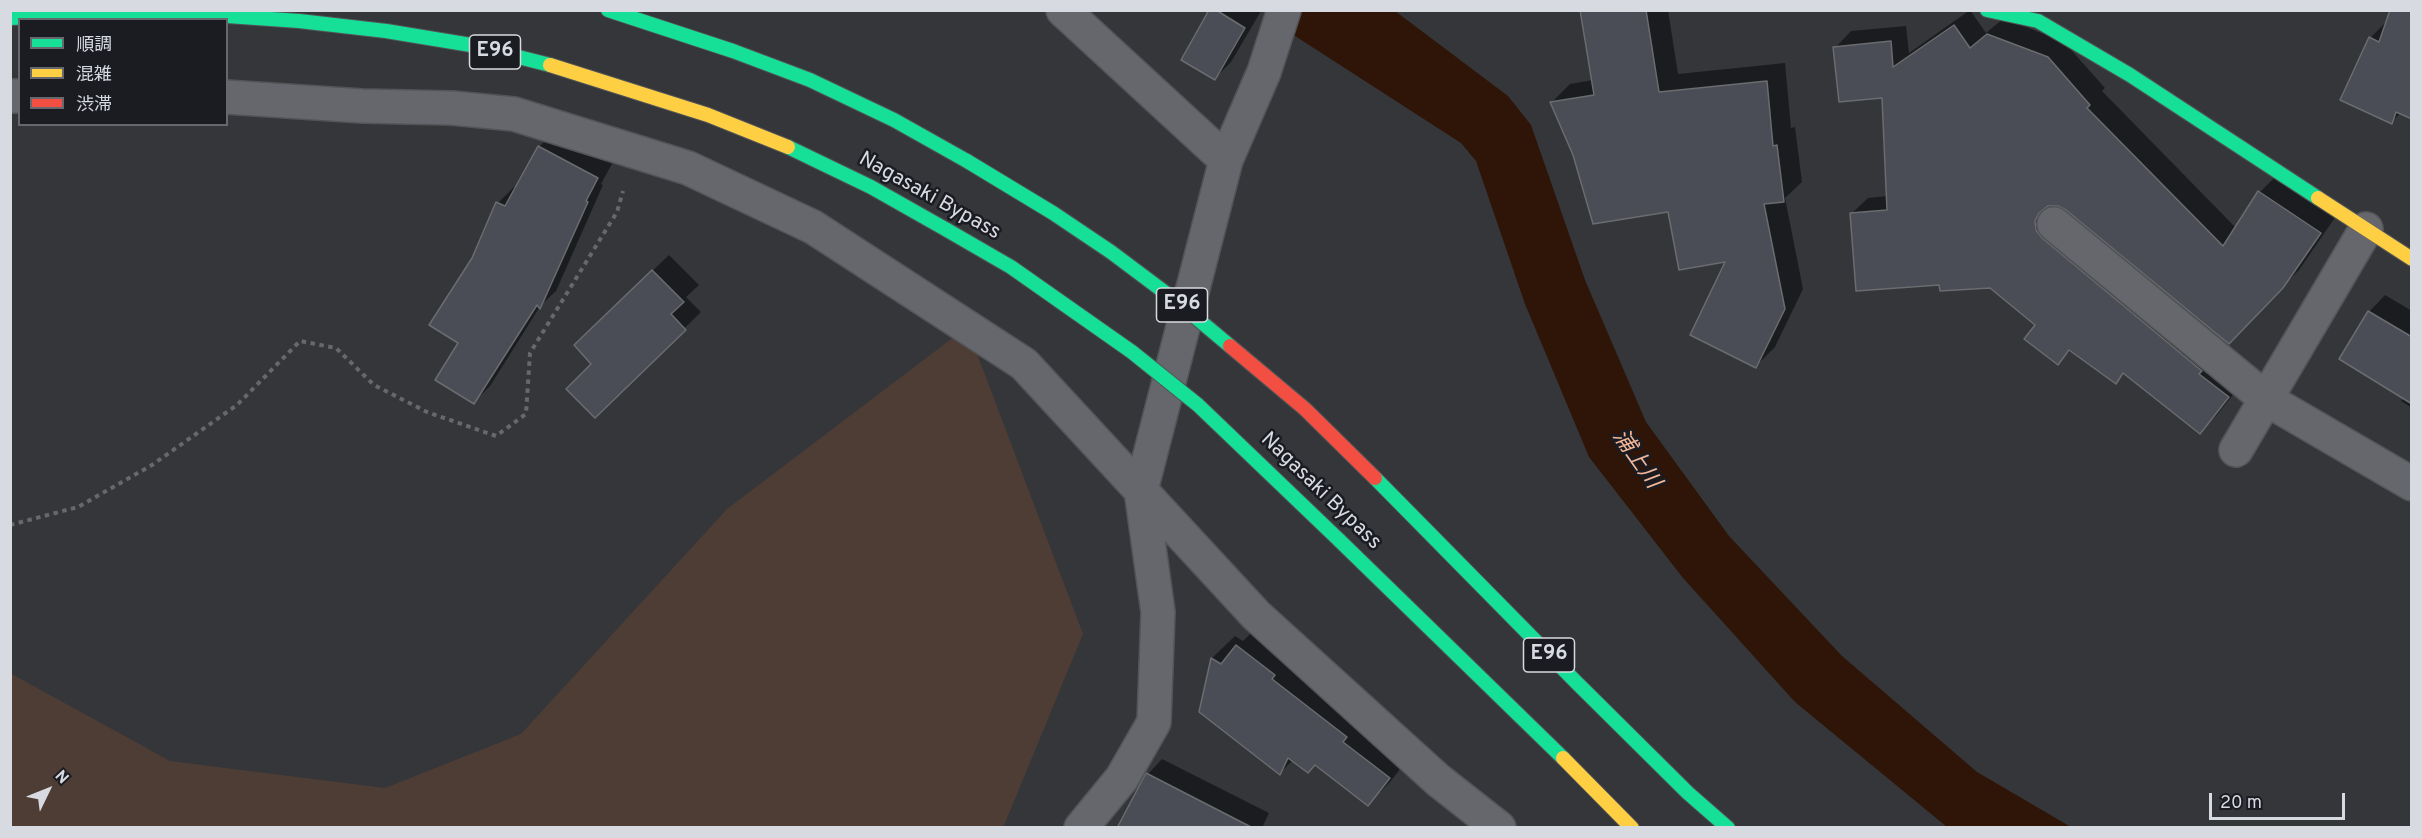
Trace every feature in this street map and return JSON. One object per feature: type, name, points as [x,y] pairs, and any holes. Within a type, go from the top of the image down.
[{"type":"main road","name":"E96","points":[[608,10],[722,47],[810,80],[894,120],[1053,213],[1175,300],[1305,409],[1585,691],[1688,793],[1728,828]]},
{"type":"main road","points":[[1987,10],[2038,21],[2130,75],[2412,259]]},
{"type":"main road","name":"Nagasaki Bypass","points":[[10,18],[123,14],[213,15],[299,21],[386,31],[471,45],[564,69],[718,119],[781,144],[871,187],[1011,267],[1132,352],[1198,405],[1530,725],[1632,828]]},
{"type":"street","points":[[1063,10],[1226,160]]},
{"type":"street","points":[[1081,828],[1122,778],[1154,722],[1158,612],[1141,490],[1226,160],[1264,72],[1284,10]]},
{"type":"street","points":[[228,97],[362,106],[452,108],[514,114],[688,168],[813,227],[1024,364],[1256,615],[1438,780],[1499,828]]},
{"type":"street","points":[[2054,224],[2266,399],[2412,484]]},
{"type":"street","points":[[2236,450],[2366,229]]},
{"type":"path","points":[[10,525],[78,507],[152,465],[237,405],[300,341],[336,348],[374,385],[427,412],[496,436],[526,414],[530,353],[617,212],[634,151]]},
{"type":"shaded area","points":[[967,327],[1083,634],[1003,828],[11,827],[10,673],[170,761],[385,788],[521,734],[727,509]]},
{"type":"water","name":"浦上川","points":[[1268,11],[1395,11],[1508,96],[1531,125],[1585,280],[1646,422],[1729,536],[1842,656],[1977,772],[2071,827],[1947,827],[1795,702],[1683,578],[1589,457],[1525,304],[1476,161],[1461,143],[1292,34]]},
{"type":"building","points":[[1209,10],[1216,10],[1245,28],[1215,80],[1181,60]]},
{"type":"building","points":[[1580,10],[1646,10],[1659,92],[1767,81],[1773,146],[1777,145],[1784,202],[1764,204],[1785,309],[1756,368],[1690,335],[1725,262],[1679,270],[1668,212],[1593,224],[1573,155],[1550,102],[1594,95]]},
{"type":"building","points":[[2390,10],[2412,10],[2412,119],[2396,112],[2392,124],[2340,100],[2369,37],[2379,42]]},
{"type":"building","points":[[1954,25],[1970,48],[1987,34],[2048,57],[2090,105],[2087,108],[2223,246],[2258,191],[2321,233],[2283,288],[2229,344],[2066,210],[2058,206],[2048,206],[2039,213],[2035,221],[2036,230],[2042,238],[2202,371],[2199,374],[2229,397],[2200,434],[2123,373],[2116,384],[2069,350],[2058,365],[2024,339],[2035,325],[1990,288],[1940,291],[1939,285],[1856,291],[1850,213],[1887,210],[1882,98],[1839,102],[1833,47],[1891,41],[1893,67]]},
{"type":"building","points":[[538,146],[598,178],[540,309],[537,305],[474,404],[435,380],[458,343],[429,325],[472,258],[496,202],[505,206]]},
{"type":"building","points":[[652,270],[684,302],[671,314],[686,330],[595,418],[566,389],[591,364],[574,345]]},
{"type":"building","points":[[2368,311],[2412,337],[2412,404],[2339,359]]},
{"type":"building","points":[[1236,645],[1275,675],[1272,679],[1347,737],[1343,742],[1390,778],[1368,806],[1315,765],[1308,773],[1288,758],[1280,775],[1199,712],[1211,658],[1221,664]]},
{"type":"building","points":[[1146,773],[1253,828],[1117,828]]},
{"type":"traffic: fast","points":[[608,10],[733,51],[810,80],[894,120],[967,161]]},
{"type":"traffic: fast","points":[[1987,10],[2038,21],[2130,75],[2318,198]]},
{"type":"traffic: fast","points":[[10,18],[123,14],[213,15],[299,21],[386,31],[471,45],[550,65]]},
{"type":"traffic: fast","points":[[788,147],[871,187],[947,230]]},
{"type":"traffic: fast","points":[[967,161],[1053,213],[1111,252],[1175,300],[1230,346]]},
{"type":"traffic: fast","points":[[947,230],[1011,267],[1132,352],[1198,405],[1339,540]]},
{"type":"traffic: fast","points":[[1375,478],[1577,683],[1688,793],[1728,828]]},
{"type":"traffic: fast","points":[[1339,540],[1563,758]]},
{"type":"traffic: slow","points":[[550,65],[708,115],[788,147]]},
{"type":"traffic: slow","points":[[2318,198],[2412,259]]},
{"type":"traffic: slow","points":[[1563,758],[1632,828]]},
{"type":"traffic: jam","points":[[1230,346],[1305,409],[1375,478]]}]
